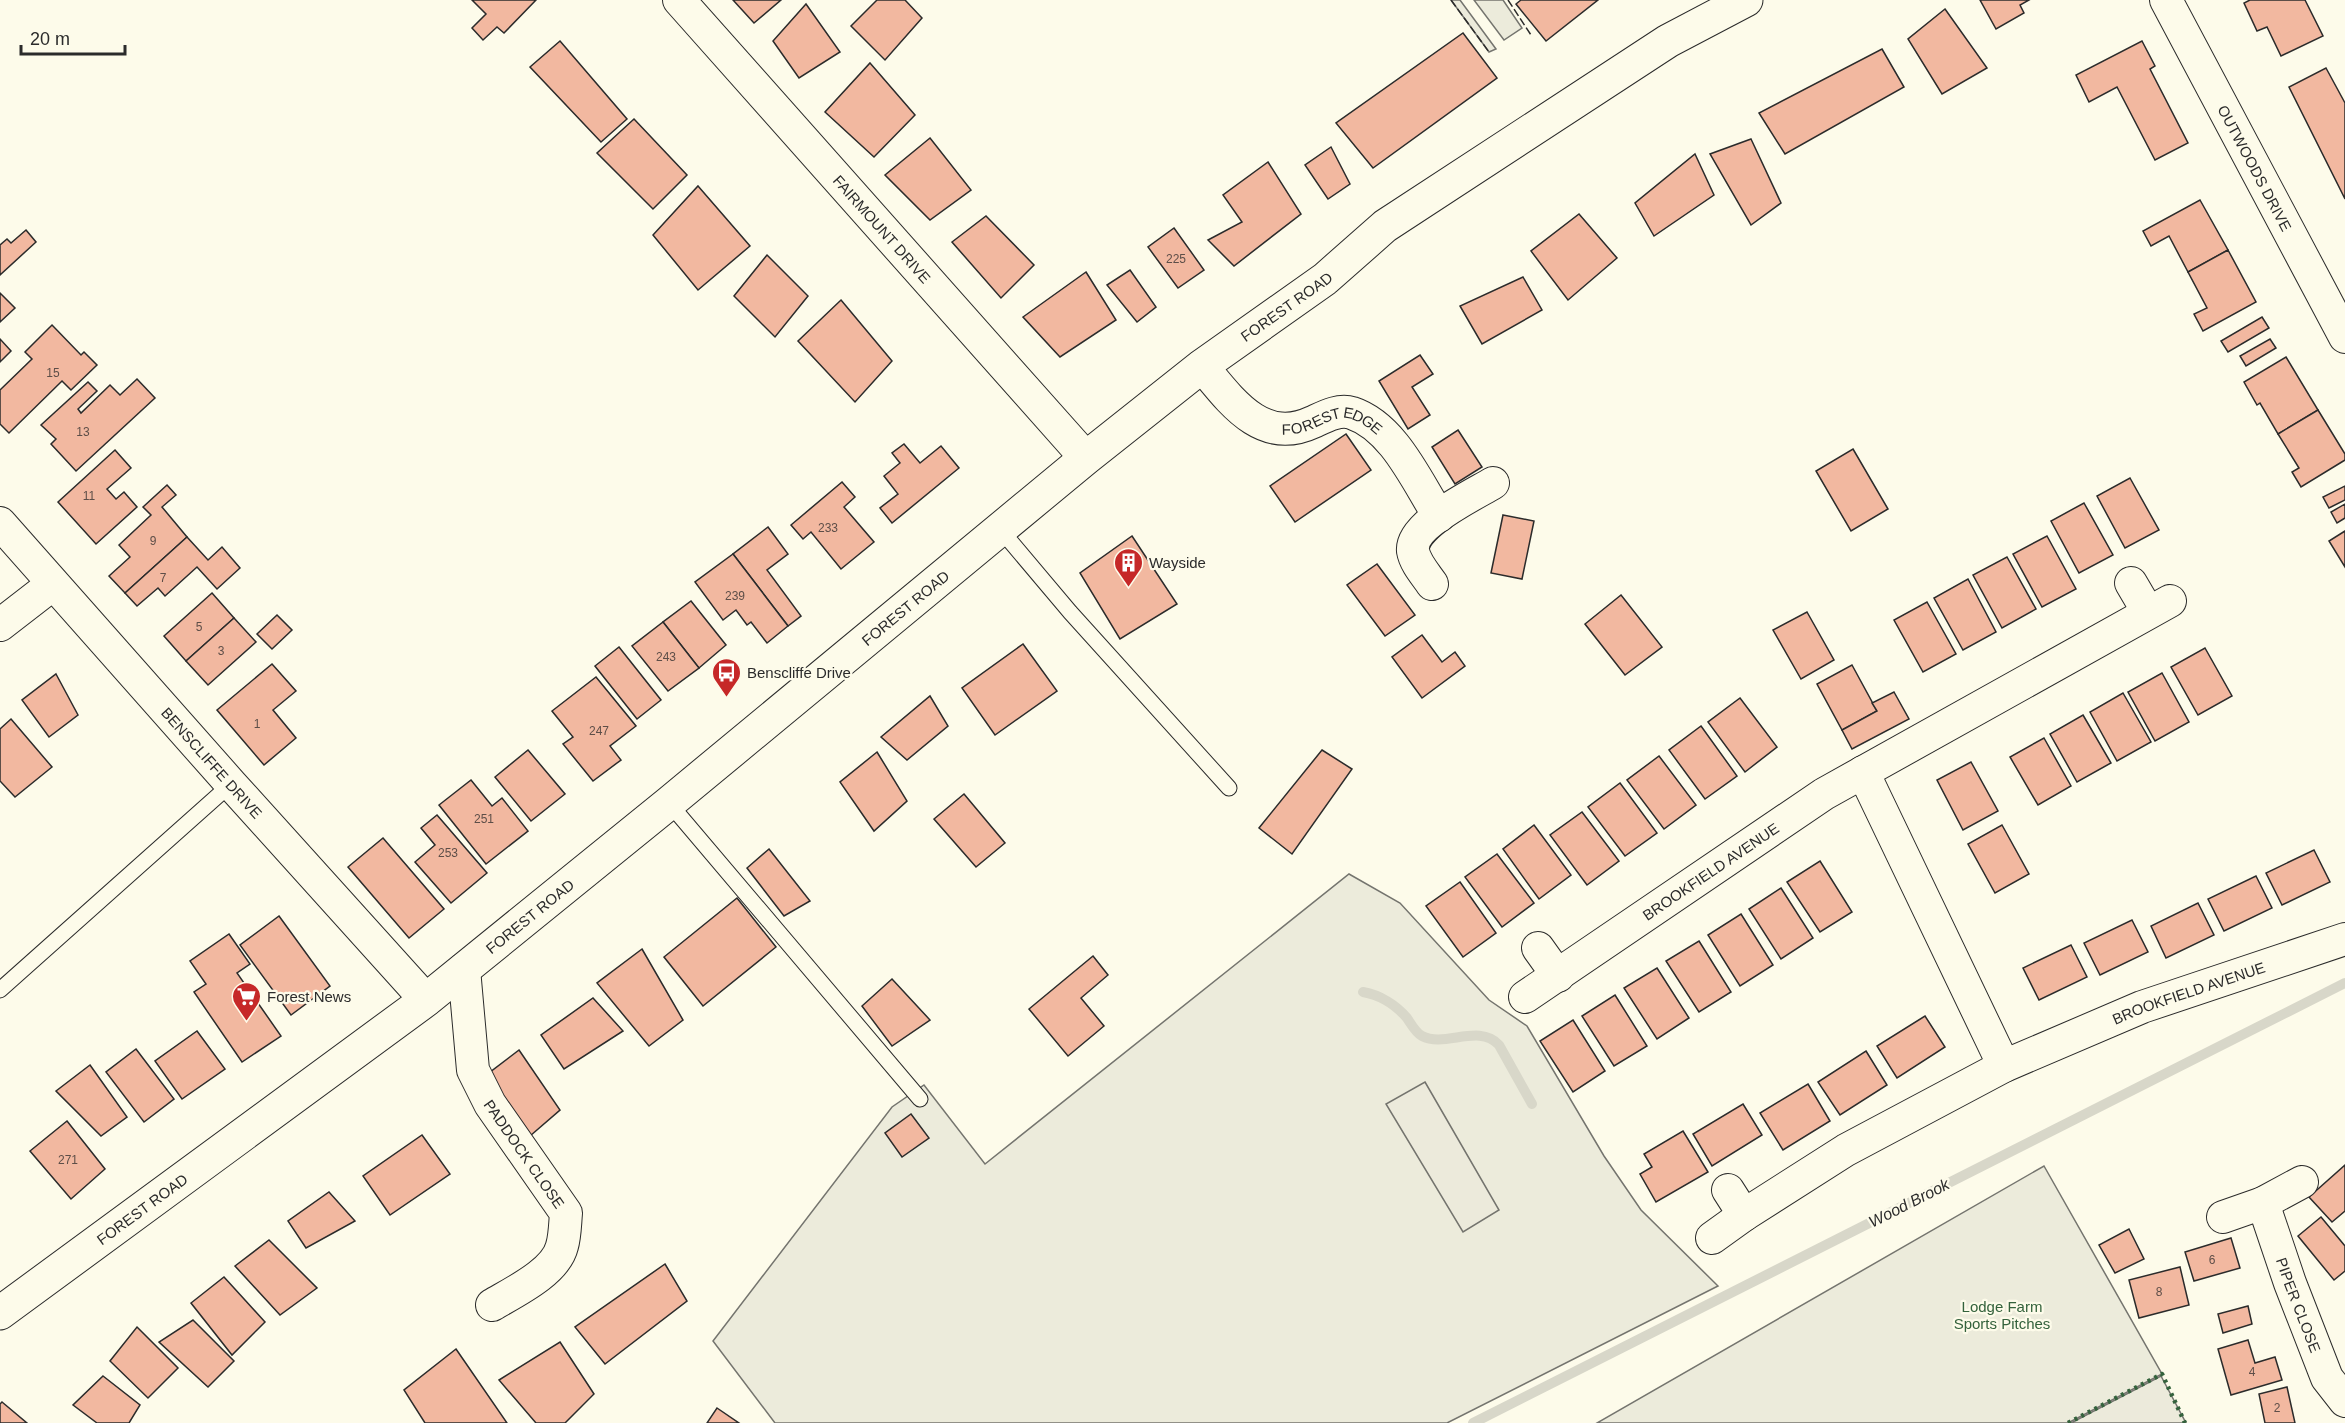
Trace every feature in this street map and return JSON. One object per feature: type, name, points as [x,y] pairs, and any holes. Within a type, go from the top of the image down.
[{"type":"street","name":"FAIRMOUNT DRIVE","points":[[680,0],[1086,458]]},
{"type":"street","name":"FOREST ROAD","points":[[0,1313],[426,1000],[669,803],[1086,458],[1202,366],[1325,279],[1385,226],[1668,41],[1746,0]]},
{"type":"street","name":"OUTWOODS DRIVE","points":[[2166,0],[2345,337]]},
{"type":"street","name":"FOREST EDGE","points":[[1202,366],[1237,408],[1255,421],[1292,429],[1311,423],[1330,413],[1351,412],[1375,425],[1389,437],[1439,516]]},
{"type":"street","points":[[1432,584],[1413,552],[1418,534],[1439,516],[1493,483]]},
{"type":"street","name":"BENSCLIFFE DRIVE","points":[[0,523],[426,1000]]},
{"type":"street","name":"BROOKFIELD AVENUE","points":[[1525,997],[1824,794],[2159,606],[2131,583]]},
{"type":"street","points":[[0,625],[53,584]]},
{"type":"street","points":[[1863,772],[2004,1066]]},
{"type":"street","name":"BROOKFIELD AVENUE","points":[[1712,1238],[1736,1202],[1846,1150],[2004,1066],[2142,1007],[2345,939]]},
{"type":"street","points":[[1538,948],[1558,976]]},
{"type":"street","name":"PADDOCK CLOSE","points":[[464,969],[473,1070],[490,1104],[566,1213],[562,1248],[552,1264],[528,1284],[492,1305]]},
{"type":"street","points":[[2223,1217],[2263,1203],[2302,1182]]},
{"type":"street","name":"PIPER CLOSE","points":[[2263,1203],[2290,1283],[2327,1378],[2345,1401]]},
{"type":"lane","points":[[1000,529],[1070,612],[1229,788]]},
{"type":"lane","points":[[0,990],[231,784]]},
{"type":"lane","points":[[669,803],[920,1098]]},
{"type":"green space","points":[[1451,0],[1460,0],[1496,49],[1489,52]]},
{"type":"green space","points":[[1474,0],[1503,0],[1522,28],[1504,40]]},
{"type":"green space","points":[[1349,874],[1400,903],[1489,1000],[1527,1026],[1604,1156],[1641,1210],[1718,1286],[1447,1423],[775,1423],[713,1341],[892,1107],[924,1085],[985,1164]]},
{"type":"green space","name":"Lodge Farm Sports Pitches","points":[[2044,1166],[2162,1374],[2068,1423],[1597,1423]]},
{"type":"shaded area","points":[[1425,1082],[1499,1210],[1463,1232],[1386,1104]]},
{"type":"shaded area","points":[[2161,1376],[2186,1423],[2071,1423]]},
{"type":"building","points":[[472,0],[536,0],[504,33],[497,27],[483,40],[472,28],[486,14]]},
{"type":"building","points":[[733,0],[781,0],[754,23]]},
{"type":"building","points":[[877,0],[905,0],[922,18],[885,60],[851,26]]},
{"type":"building","points":[[1521,0],[1598,0],[1546,41],[1516,4]]},
{"type":"building","points":[[1980,0],[2029,0],[2020,5],[2024,13],[1996,29]]},
{"type":"building","points":[[2250,0],[2305,0],[2323,36],[2281,56],[2267,27],[2257,31],[2244,3]]},
{"type":"building","points":[[806,4],[840,52],[799,78],[773,41]]},
{"type":"building","points":[[1945,9],[1987,68],[1942,94],[1908,39]]},
{"type":"building","points":[[1463,33],[1497,78],[1373,168],[1336,123]]},
{"type":"building","points":[[560,41],[627,119],[601,142],[530,67]]},
{"type":"building","points":[[2142,41],[2155,66],[2150,69],[2188,143],[2155,160],[2117,87],[2089,102],[2076,75]]},
{"type":"building","points":[[1882,49],[1904,87],[1785,154],[1759,113]]},
{"type":"building","points":[[870,63],[915,115],[874,157],[825,112]]},
{"type":"building","points":[[2326,68],[2345,103],[2345,199],[2289,87]]},
{"type":"building","points":[[634,119],[687,175],[653,209],[597,153]]},
{"type":"building","points":[[930,138],[971,190],[930,220],[885,175]]},
{"type":"building","points":[[1751,139],[1781,203],[1751,225],[1710,154]]},
{"type":"building","points":[[1331,147],[1350,184],[1328,199],[1305,165]]},
{"type":"building","points":[[1695,154],[1714,195],[1654,236],[1635,203]]},
{"type":"building","points":[[1268,162],[1301,214],[1234,266],[1208,240],[1242,222],[1223,195]]},
{"type":"building","points":[[698,186],[750,246],[698,290],[653,235]]},
{"type":"building","points":[[2200,200],[2228,250],[2188,272],[2169,236],[2151,246],[2143,231]]},
{"type":"building","points":[[1579,214],[1617,258],[1568,300],[1531,251]]},
{"type":"building","points":[[986,216],[1034,265],[1001,298],[952,242]]},
{"type":"building","points":[[1174,228],[1204,270],[1178,288],[1148,247]]},
{"type":"building","points":[[26,230],[36,242],[0,275],[0,245],[7,239],[11,243]]},
{"type":"building","points":[[2228,250],[2256,302],[2203,331],[2194,314],[2207,308],[2188,272]]},
{"type":"building","points":[[767,255],[808,296],[775,337],[734,296]]},
{"type":"building","points":[[1130,270],[1156,307],[1137,322],[1107,285]]},
{"type":"building","points":[[1086,272],[1116,320],[1060,357],[1023,317]]},
{"type":"building","points":[[1523,277],[1542,310],[1482,344],[1460,306]]},
{"type":"building","points":[[0,293],[15,308],[0,322]]},
{"type":"building","points":[[841,300],[892,361],[855,402],[798,341]]},
{"type":"building","points":[[2262,317],[2269,328],[2228,352],[2221,341]]},
{"type":"building","points":[[52,325],[81,355],[84,352],[97,365],[71,390],[62,381],[9,433],[0,424],[0,390],[32,359],[25,352]]},
{"type":"building","points":[[0,339],[11,351],[0,362]]},
{"type":"building","points":[[2270,339],[2276,348],[2246,366],[2240,356]]},
{"type":"building","points":[[1420,355],[1433,374],[1412,387],[1430,415],[1408,429],[1379,381]]},
{"type":"building","points":[[2286,357],[2318,410],[2278,434],[2260,403],[2257,405],[2244,382]]},
{"type":"building","points":[[137,379],[155,398],[76,471],[51,444],[56,439],[41,425],[88,382],[97,391],[78,409],[81,413],[110,385],[120,395]]},
{"type":"building","points":[[2318,410],[2345,454],[2345,460],[2301,487],[2292,472],[2299,468],[2278,434]]},
{"type":"building","points":[[1458,430],[1482,467],[1455,484],[1432,447]]},
{"type":"building","points":[[1346,434],[1371,470],[1295,522],[1270,486]]},
{"type":"building","points":[[904,444],[920,463],[941,446],[959,468],[892,523],[880,508],[898,494],[884,476],[900,463],[892,453]]},
{"type":"building","points":[[1853,449],[1888,509],[1851,531],[1816,471]]},
{"type":"building","points":[[115,450],[131,468],[107,489],[116,499],[124,492],[137,507],[96,544],[58,502]]},
{"type":"building","points":[[2130,478],[2159,530],[2125,548],[2097,496]]},
{"type":"building","points":[[842,482],[855,497],[844,507],[874,542],[841,569],[811,532],[803,539],[791,525]]},
{"type":"building","points":[[167,485],[176,495],[162,507],[187,537],[125,593],[109,576],[130,557],[119,545],[151,515],[143,507]]},
{"type":"building","points":[[2345,486],[2345,500],[2329,508],[2323,497]]},
{"type":"building","points":[[2084,503],[2113,555],[2079,573],[2051,521]]},
{"type":"building","points":[[2345,504],[2345,518],[2337,523],[2331,512]]},
{"type":"building","points":[[1503,515],[1534,521],[1522,579],[1491,573]]},
{"type":"building","points":[[768,527],[788,554],[767,570],[801,616],[788,626],[733,554]]},
{"type":"building","points":[[2345,531],[2345,567],[2329,541]]},
{"type":"building","name":"Wayside","points":[[1132,536],[1177,604],[1120,639],[1080,573]]},
{"type":"building","points":[[2047,536],[2076,589],[2042,607],[2013,554]]},
{"type":"building","points":[[187,537],[208,560],[222,547],[240,568],[217,589],[197,567],[165,596],[158,588],[137,606],[125,593]]},
{"type":"building","points":[[733,554],[788,626],[767,643],[751,622],[747,625],[736,610],[723,620],[695,582]]},
{"type":"building","points":[[2007,557],[2036,609],[2002,628],[1973,575]]},
{"type":"building","points":[[1377,564],[1415,615],[1385,636],[1347,585]]},
{"type":"building","points":[[1968,579],[1996,632],[1963,650],[1934,598]]},
{"type":"building","points":[[212,593],[234,618],[186,661],[164,636]]},
{"type":"building","points":[[1621,595],[1662,647],[1625,675],[1585,624]]},
{"type":"building","points":[[691,601],[726,645],[699,668],[663,622]]},
{"type":"building","points":[[1927,602],[1956,654],[1923,672],[1894,620]]},
{"type":"building","points":[[1807,612],[1834,660],[1801,679],[1773,630]]},
{"type":"building","points":[[277,615],[292,630],[272,649],[257,634]]},
{"type":"building","points":[[234,618],[256,642],[208,685],[186,661]]},
{"type":"building","points":[[663,622],[699,668],[668,691],[632,646]]},
{"type":"building","points":[[1422,635],[1442,662],[1455,652],[1465,666],[1422,698],[1392,657]]},
{"type":"building","points":[[1023,644],[1057,691],[995,735],[962,688]]},
{"type":"building","points":[[619,647],[661,700],[637,719],[595,666]]},
{"type":"building","points":[[2205,648],[2232,696],[2198,715],[2171,667]]},
{"type":"building","points":[[272,664],[296,691],[273,710],[296,738],[264,765],[217,710]]},
{"type":"building","points":[[1852,665],[1877,711],[1842,730],[1817,684]]},
{"type":"building","points":[[2162,673],[2189,722],[2155,741],[2128,692]]},
{"type":"building","points":[[56,674],[78,715],[49,737],[22,700]]},
{"type":"building","points":[[596,677],[636,726],[610,746],[621,760],[593,781],[563,744],[573,737],[552,711]]},
{"type":"building","points":[[1894,692],[1909,719],[1852,749],[1842,730],[1877,711],[1872,703]]},
{"type":"building","points":[[2123,693],[2151,742],[2117,761],[2090,712]]},
{"type":"building","points":[[930,696],[948,726],[907,760],[881,737]]},
{"type":"building","points":[[1740,698],[1777,747],[1745,772],[1708,722]]},
{"type":"building","points":[[2083,715],[2111,763],[2077,782],[2050,734]]},
{"type":"building","points":[[11,719],[52,767],[15,797],[0,781],[0,729]]},
{"type":"building","points":[[1701,726],[1737,776],[1705,799],[1669,750]]},
{"type":"building","points":[[2044,738],[2071,786],[2038,805],[2010,757]]},
{"type":"building","points":[[528,750],[565,794],[531,821],[495,777]]},
{"type":"building","points":[[1322,750],[1352,769],[1292,854],[1259,828]]},
{"type":"building","points":[[877,752],[907,801],[874,831],[840,782]]},
{"type":"building","points":[[1659,756],[1696,805],[1664,829],[1627,780]]},
{"type":"building","points":[[1971,762],[1998,811],[1963,830],[1937,780]]},
{"type":"building","points":[[471,780],[492,806],[502,798],[528,831],[486,864],[439,805]]},
{"type":"building","points":[[1620,783],[1657,833],[1625,856],[1588,807]]},
{"type":"building","points":[[964,794],[1005,843],[976,867],[934,819]]},
{"type":"building","points":[[1582,812],[1619,861],[1587,885],[1550,835]]},
{"type":"building","points":[[437,815],[487,873],[451,903],[415,862],[435,845],[421,828]]},
{"type":"building","points":[[1534,825],[1571,875],[1539,899],[1503,849]]},
{"type":"building","points":[[2002,825],[2029,874],[1995,893],[1968,844]]},
{"type":"building","points":[[383,838],[444,909],[409,938],[348,867]]},
{"type":"building","points":[[769,849],[810,901],[784,916],[747,868]]},
{"type":"building","points":[[2314,850],[2330,882],[2282,905],[2266,873]]},
{"type":"building","points":[[1497,854],[1534,903],[1502,927],[1465,877]]},
{"type":"building","points":[[1820,861],[1852,912],[1820,932],[1787,882]]},
{"type":"building","points":[[2256,876],[2272,908],[2224,931],[2208,899]]},
{"type":"building","points":[[1460,882],[1496,933],[1463,957],[1426,906]]},
{"type":"building","points":[[1781,888],[1813,938],[1781,959],[1749,909]]},
{"type":"building","points":[[737,898],[776,947],[703,1006],[664,957]]},
{"type":"building","points":[[2198,903],[2214,935],[2166,958],[2151,926]]},
{"type":"building","points":[[1741,914],[1773,965],[1740,986],[1708,935]]},
{"type":"building","points":[[279,916],[330,986],[291,1015],[240,945]]},
{"type":"building","points":[[2132,920],[2148,952],[2100,975],[2084,943]]},
{"type":"building","points":[[229,934],[250,964],[237,973],[281,1036],[242,1062],[194,992],[206,984],[190,961]]},
{"type":"building","points":[[1699,941],[1731,992],[1699,1012],[1666,961]]},
{"type":"building","points":[[2071,945],[2087,977],[2039,1000],[2023,968]]},
{"type":"building","points":[[642,949],[683,1020],[649,1046],[597,983]]},
{"type":"building","points":[[1093,956],[1108,975],[1081,998],[1104,1026],[1068,1056],[1029,1009]]},
{"type":"building","points":[[1657,968],[1689,1018],[1657,1039],[1624,988]]},
{"type":"building","points":[[892,979],[930,1020],[892,1046],[862,1006]]},
{"type":"building","points":[[1615,995],[1647,1046],[1614,1066],[1582,1016]]},
{"type":"building","points":[[593,998],[623,1031],[564,1069],[541,1035]]},
{"type":"building","points":[[1925,1016],[1945,1047],[1897,1078],[1877,1046]]},
{"type":"building","points":[[1573,1020],[1605,1071],[1573,1092],[1540,1041]]},
{"type":"building","points":[[197,1031],[225,1069],[182,1099],[155,1061]]},
{"type":"building","points":[[136,1049],[174,1099],[144,1122],[106,1072]]},
{"type":"building","points":[[519,1050],[560,1110],[530,1136],[485,1076]]},
{"type":"building","points":[[1866,1051],[1887,1085],[1840,1115],[1818,1082]]},
{"type":"building","points":[[90,1065],[127,1117],[101,1136],[56,1091]]},
{"type":"building","points":[[1808,1084],[1830,1121],[1783,1150],[1760,1113]]},
{"type":"building","points":[[1743,1104],[1762,1135],[1712,1166],[1693,1134]]},
{"type":"building","points":[[911,1114],[929,1138],[902,1157],[885,1133]]},
{"type":"building","points":[[67,1121],[105,1169],[71,1199],[30,1151]]},
{"type":"building","points":[[1683,1131],[1708,1172],[1656,1202],[1640,1174],[1652,1167],[1644,1154]]},
{"type":"building","points":[[422,1135],[450,1174],[390,1215],[363,1176]]},
{"type":"building","points":[[2345,1165],[2345,1211],[2332,1222],[2309,1197]]},
{"type":"building","points":[[329,1192],[355,1221],[306,1248],[288,1221]]},
{"type":"building","points":[[2321,1217],[2345,1246],[2345,1271],[2334,1280],[2298,1236]]},
{"type":"building","points":[[2129,1229],[2144,1259],[2115,1273],[2099,1245]]},
{"type":"building","points":[[2231,1238],[2240,1268],[2194,1281],[2185,1252]]},
{"type":"building","points":[[269,1240],[317,1288],[280,1315],[235,1266]]},
{"type":"building","points":[[665,1264],[687,1301],[605,1364],[575,1327]]},
{"type":"building","points":[[2180,1267],[2189,1305],[2139,1318],[2129,1280]]},
{"type":"building","points":[[224,1277],[265,1322],[232,1355],[191,1303]]},
{"type":"building","points":[[2248,1306],[2252,1324],[2223,1333],[2218,1314]]},
{"type":"building","points":[[193,1320],[234,1361],[208,1387],[159,1342]]},
{"type":"building","points":[[137,1327],[178,1368],[148,1398],[110,1361]]},
{"type":"building","points":[[2248,1340],[2255,1363],[2275,1357],[2282,1380],[2231,1395],[2218,1349]]},
{"type":"building","points":[[560,1342],[594,1394],[565,1423],[536,1423],[499,1380]]},
{"type":"building","points":[[456,1349],[507,1423],[425,1423],[404,1390]]},
{"type":"building","points":[[103,1376],[140,1405],[129,1423],[97,1423],[73,1405]]},
{"type":"building","points":[[2287,1387],[2295,1423],[2265,1423],[2259,1394]]},
{"type":"building","points":[[2,1402],[27,1423],[0,1423],[0,1404]]},
{"type":"building","points":[[717,1408],[739,1423],[707,1423]]},
{"type":"waterway","name":"Wood Brook","points":[[1473,1423],[2345,983]]},
{"type":"waterway","points":[[1363,992],[1393,1005],[1403,1013],[1422,1036],[1431,1039],[1472,1036],[1491,1039],[1499,1045],[1532,1104]]},
{"type":"hedge","points":[[2068,1423],[2162,1374],[2185,1423]]},
{"type":"fence","points":[[1451,0],[1489,52]]},
{"type":"fence","points":[[1508,0],[1531,35]]},
{"type":"place","name":"Wayside","points":[[1128,588]]},
{"type":"place","name":"Benscliffe Drive","points":[[726,698]]},
{"type":"place","name":"Forest News","points":[[246,1022]]}]
